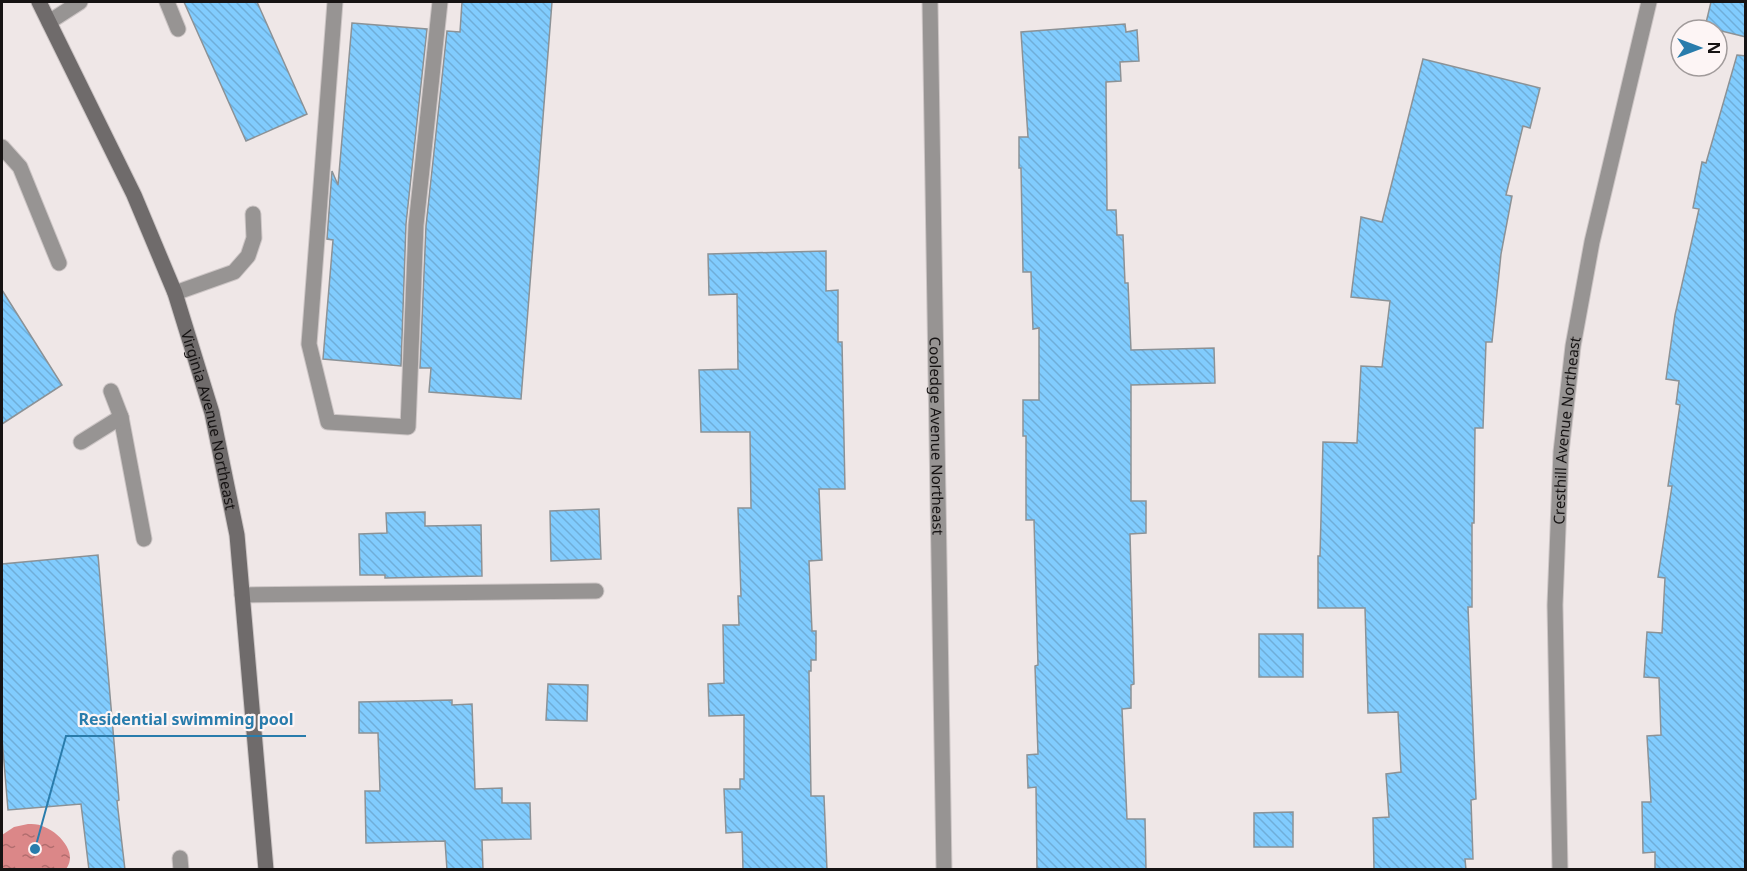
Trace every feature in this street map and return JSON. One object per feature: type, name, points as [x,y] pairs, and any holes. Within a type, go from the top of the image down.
[{"type":"street","name":"Virginia Avenue Northeast","points":[[39,2],[134,195],[175,293],[212,413],[237,535],[266,870]]},
{"type":"street","points":[[49,22],[81,2]]},
{"type":"street","points":[[167,2],[177,29]]},
{"type":"street","points":[[335,2],[309,344],[328,422],[408,427],[416,225],[440,2]]},
{"type":"street","name":"Cooledge Avenue Northeast","points":[[930,2],[944,870]]},
{"type":"street","name":"Cresthill Avenue Northeast","points":[[1560,870],[1555,605],[1561,452],[1573,346],[1592,242],[1648,2]]},
{"type":"street","points":[[2,147],[20,167],[59,263]]},
{"type":"street","points":[[175,293],[234,272],[248,256],[254,238],[253,214]]},
{"type":"street","points":[[111,391],[121,417],[144,539]]},
{"type":"street","points":[[81,442],[121,417]]},
{"type":"street","points":[[242,595],[596,591]]},
{"type":"water","points":[[37,824],[48,829],[65,843],[70,856],[66,869],[2,869],[2,835],[14,827]]},
{"type":"building","points":[[184,2],[257,2],[307,114],[246,141]]},
{"type":"building","points":[[462,2],[552,2],[521,399],[429,392],[431,368],[420,368],[426,226],[447,31],[460,32]]},
{"type":"building","points":[[1711,2],[1746,2],[1746,37],[1729,33],[1729,18],[1707,18]]},
{"type":"building","points":[[352,23],[427,29],[406,224],[401,366],[323,359],[333,240],[327,239],[332,171],[338,185]]},
{"type":"building","points":[[1125,24],[1126,32],[1137,30],[1139,61],[1120,62],[1121,81],[1106,82],[1107,210],[1116,210],[1117,235],[1123,235],[1131,350],[1214,348],[1215,383],[1131,385],[1131,501],[1146,501],[1146,533],[1130,534],[1134,684],[1131,685],[1131,708],[1122,709],[1127,819],[1145,819],[1146,870],[1037,870],[1036,787],[1028,788],[1027,755],[1038,754],[1034,520],[1026,520],[1026,436],[1023,436],[1023,400],[1039,400],[1039,328],[1033,329],[1031,272],[1023,272],[1019,137],[1028,137],[1021,32]]},
{"type":"building","points":[[1737,55],[1746,56],[1746,870],[1655,870],[1655,852],[1643,853],[1642,802],[1651,802],[1647,736],[1661,735],[1659,678],[1644,677],[1647,632],[1662,633],[1665,578],[1658,577],[1672,486],[1668,486],[1680,405],[1676,404],[1679,381],[1666,379],[1675,315],[1699,209],[1693,208],[1702,162],[1706,163]]},
{"type":"building","points":[[1423,59],[1540,88],[1530,128],[1523,126],[1506,195],[1512,196],[1501,254],[1492,342],[1486,342],[1483,428],[1475,428],[1472,607],[1468,607],[1476,799],[1471,800],[1473,859],[1465,859],[1466,870],[1374,870],[1373,818],[1389,817],[1386,774],[1401,772],[1398,712],[1368,713],[1365,608],[1318,608],[1323,442],[1357,443],[1361,366],[1382,367],[1390,301],[1351,297],[1361,217],[1382,222]]},
{"type":"building","points":[[826,251],[826,291],[838,290],[838,342],[842,342],[845,489],[819,489],[822,560],[809,561],[812,631],[816,631],[816,660],[811,660],[811,671],[809,671],[811,796],[824,796],[827,870],[743,870],[742,832],[726,833],[724,789],[740,789],[740,779],[744,779],[744,715],[709,716],[708,684],[724,683],[723,625],[739,625],[738,596],[741,596],[738,508],[751,508],[750,432],[701,432],[699,370],[738,369],[737,294],[709,295],[708,254]]},
{"type":"building","points":[[2,290],[62,385],[2,424]]},
{"type":"building","points":[[599,509],[601,559],[551,561],[550,511]]},
{"type":"building","points":[[425,512],[425,526],[481,525],[482,576],[385,578],[385,575],[360,575],[359,534],[387,533],[386,513]]},
{"type":"building","points":[[98,555],[119,800],[117,801],[125,870],[89,870],[81,804],[8,810],[2,738],[2,564]]},
{"type":"building","points":[[1259,634],[1303,634],[1303,677],[1259,677]]},
{"type":"building","points":[[548,684],[588,685],[587,721],[546,720]]},
{"type":"building","points":[[452,700],[452,705],[472,704],[475,789],[502,788],[502,803],[530,803],[531,839],[482,840],[483,870],[447,870],[445,841],[366,843],[365,791],[380,791],[378,733],[359,733],[359,702]]},
{"type":"building","points":[[1293,812],[1293,847],[1254,847],[1254,813]]},
{"type":"place","name":"Residential swimming pool","points":[[35,849]]}]
